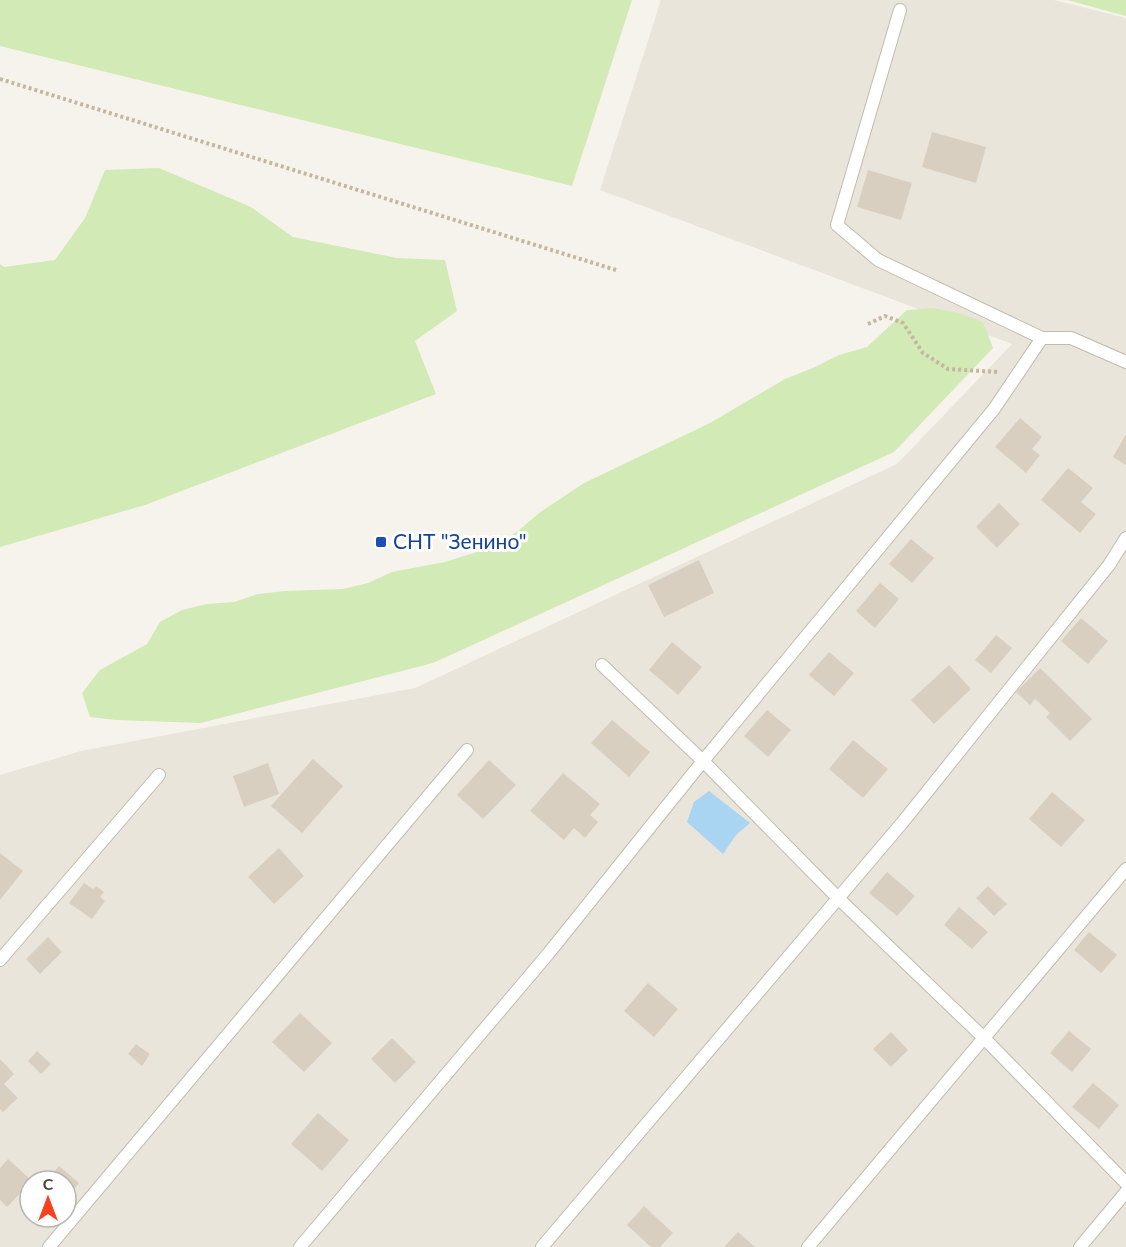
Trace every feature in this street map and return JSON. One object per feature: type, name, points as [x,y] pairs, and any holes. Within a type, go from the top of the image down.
[{"type":"lane","points":[[900,10],[837,225],[878,260],[1042,338],[1071,338],[1126,362]]},
{"type":"lane","points":[[300,1247],[548,954],[703,761],[994,408],[1042,338]]},
{"type":"lane","points":[[542,1247],[902,823],[1109,565],[1126,538]]},
{"type":"lane","points":[[602,665],[703,761],[838,898],[983,1037],[1126,1183]]},
{"type":"lane","points":[[49,1247],[467,750]]},
{"type":"lane","points":[[0,960],[159,775]]},
{"type":"lane","points":[[808,1247],[1126,869]]},
{"type":"lane","points":[[1080,1247],[1126,1192]]},
{"type":"path","points":[[0,79],[616,270]]},
{"type":"path","points":[[868,324],[885,316],[903,323],[923,353],[948,369],[1017,375]]},
{"type":"shaded area","points":[[661,0],[1054,0],[1126,18],[1126,1247],[0,1247],[0,775],[81,751],[415,688],[897,464],[1012,344],[600,190]]},
{"type":"green space","points":[[0,0],[632,0],[572,186],[0,46]]},
{"type":"green space","points":[[1067,0],[1126,0],[1126,16]]},
{"type":"green space","points":[[159,168],[251,207],[293,237],[397,258],[445,260],[457,311],[415,341],[436,394],[145,505],[0,547],[0,264],[4,267],[55,260],[85,218],[105,170]]},
{"type":"green space","points":[[932,308],[959,313],[983,322],[993,348],[894,452],[433,663],[201,723],[90,717],[82,693],[100,670],[147,644],[160,622],[182,610],[207,604],[234,602],[258,594],[343,589],[368,583],[392,572],[445,562],[496,546],[539,513],[584,483],[710,423],[785,379],[839,355],[867,347],[907,310]]},
{"type":"water","points":[[709,791],[750,823],[736,835],[723,854],[687,822],[694,802]]},
{"type":"building","points":[[932,132],[986,147],[976,183],[922,167]]},
{"type":"building","points":[[868,170],[912,183],[901,220],[857,207]]},
{"type":"building","points":[[1020,418],[1042,437],[1032,449],[1040,455],[1026,473],[995,447]]},
{"type":"building","points":[[1126,434],[1126,465],[1113,457]]},
{"type":"building","points":[[1068,468],[1093,488],[1081,502],[1096,514],[1080,533],[1041,500]]},
{"type":"building","points":[[999,503],[1020,524],[997,548],[976,527]]},
{"type":"building","points":[[911,539],[934,558],[912,583],[889,564]]},
{"type":"building","points":[[699,560],[714,593],[664,617],[648,585]]},
{"type":"building","points":[[880,583],[899,599],[875,628],[856,611]]},
{"type":"building","points":[[1081,618],[1108,641],[1088,664],[1061,641]]},
{"type":"building","points":[[996,635],[1012,648],[991,673],[975,660]]},
{"type":"building","points":[[672,642],[702,667],[678,695],[649,670]]},
{"type":"building","points":[[829,652],[854,673],[834,696],[809,675]]},
{"type":"building","points":[[949,665],[971,689],[934,724],[911,700]]},
{"type":"building","points":[[1040,668],[1092,719],[1070,741],[1046,717],[1050,713],[1035,699],[1030,705],[1016,692]]},
{"type":"building","points":[[767,710],[791,730],[768,757],[744,736]]},
{"type":"building","points":[[612,720],[650,752],[629,777],[591,743]]},
{"type":"building","points":[[853,740],[888,769],[863,798],[829,769]]},
{"type":"building","points":[[313,759],[343,786],[302,833],[271,806]]},
{"type":"building","points":[[489,760],[516,785],[483,819],[457,795]]},
{"type":"building","points":[[268,763],[279,794],[244,807],[233,776]]},
{"type":"building","points":[[563,773],[600,804],[590,815],[598,822],[585,838],[574,828],[564,840],[530,811]]},
{"type":"building","points":[[1052,792],[1085,820],[1061,847],[1029,819]]},
{"type":"building","points":[[279,848],[304,876],[274,904],[248,877]]},
{"type":"building","points":[[0,853],[23,871],[0,900]]},
{"type":"building","points":[[887,872],[915,896],[897,916],[869,893]]},
{"type":"building","points":[[84,883],[93,889],[96,886],[104,892],[100,897],[105,901],[92,919],[69,903]]},
{"type":"building","points":[[988,886],[1007,904],[994,916],[976,898]]},
{"type":"building","points":[[959,907],[988,932],[972,949],[944,925]]},
{"type":"building","points":[[1089,932],[1117,955],[1101,973],[1074,950]]},
{"type":"building","points":[[48,937],[62,952],[40,974],[26,959]]},
{"type":"building","points":[[648,983],[678,1009],[654,1037],[624,1011]]},
{"type":"building","points":[[300,1013],[332,1043],[304,1072],[272,1042]]},
{"type":"building","points":[[1069,1031],[1091,1049],[1072,1072],[1050,1053]]},
{"type":"building","points":[[891,1032],[908,1050],[891,1067],[873,1049]]},
{"type":"building","points":[[392,1038],[416,1062],[395,1083],[371,1059]]},
{"type":"building","points":[[136,1044],[150,1054],[142,1066],[128,1054]]},
{"type":"building","points":[[37,1051],[51,1064],[41,1074],[28,1061]]},
{"type":"building","points":[[0,1059],[14,1074],[4,1084],[18,1098],[3,1112],[0,1109]]},
{"type":"building","points":[[1093,1083],[1119,1105],[1099,1129],[1072,1107]]},
{"type":"building","points":[[318,1113],[349,1140],[322,1171],[291,1144]]},
{"type":"building","points":[[8,1159],[19,1169],[18,1196],[7,1207],[0,1200],[0,1168]]},
{"type":"building","points":[[644,1206],[673,1233],[660,1247],[651,1247],[627,1225]]},
{"type":"building","points":[[738,1232],[755,1247],[724,1247]]},
{"type":"place","name":"СНТ \"Зенино\"","points":[[381,542]]}]
